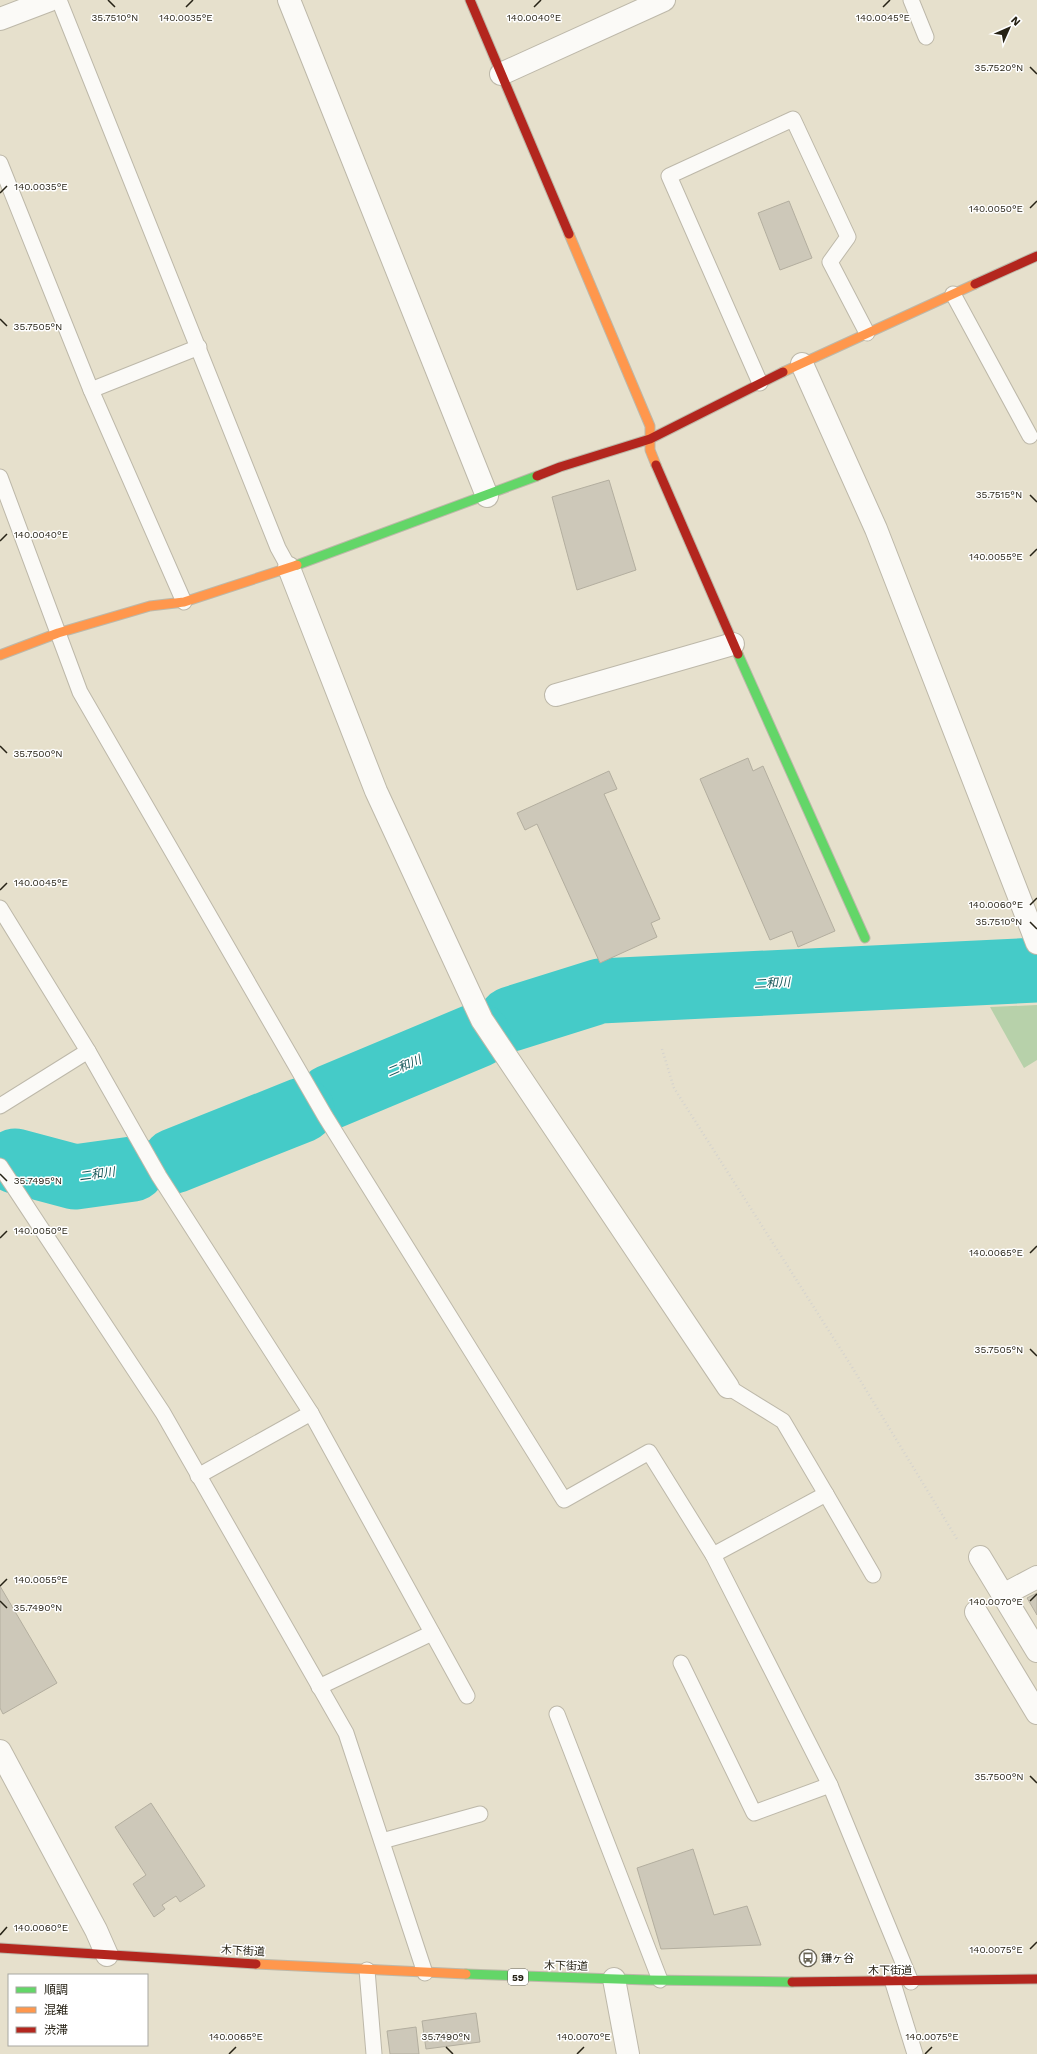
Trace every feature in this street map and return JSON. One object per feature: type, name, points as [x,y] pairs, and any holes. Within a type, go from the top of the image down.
[{"type":"street","points":[[0,19],[50,0]]},
{"type":"street","points":[[289,0],[487,496]]},
{"type":"street","points":[[470,0],[650,426],[650,450],[733,644],[865,938]]},
{"type":"street","points":[[501,74],[664,0]]},
{"type":"street","points":[[0,655],[58,632],[150,606],[184,602],[289,568],[487,496],[560,467],[650,439],[760,383],[1037,256]]},
{"type":"street","points":[[802,364],[876,528],[1037,943]]},
{"type":"street","points":[[289,568],[376,791],[482,1020],[728,1387]]},
{"type":"street","points":[[556,695],[733,644]]},
{"type":"street","points":[[980,1557],[1037,1651]]},
{"type":"street","points":[[1003,1595],[1037,1577]]},
{"type":"street","points":[[976,1612],[1037,1713]]},
{"type":"street","points":[[0,1751],[96,1930],[107,1955]]},
{"type":"street","name":"木下街道","points":[[0,1948],[424,1973],[614,1979],[893,1983],[1037,1978]]},
{"type":"street","points":[[614,1979],[628,2054]]},
{"type":"lane","points":[[59,0],[199,347],[278,548],[289,568]]},
{"type":"lane","points":[[911,0],[926,37]]},
{"type":"lane","points":[[760,383],[669,176],[793,119],[848,237],[830,262],[867,333]]},
{"type":"lane","points":[[0,163],[92,390],[184,602]]},
{"type":"lane","points":[[953,294],[1030,436]]},
{"type":"lane","points":[[92,390],[199,347]]},
{"type":"lane","points":[[0,477],[80,692],[311,1089],[325,1116],[564,1500],[649,1452],[713,1555],[830,1785],[911,1982]]},
{"type":"lane","points":[[0,908],[88,1051],[159,1176],[311,1413],[467,1696]]},
{"type":"lane","points":[[0,1106],[88,1051]]},
{"type":"lane","points":[[0,1166],[163,1414],[346,1733],[424,1973]]},
{"type":"lane","points":[[728,1387],[783,1421],[873,1575]]},
{"type":"lane","points":[[198,1476],[311,1413]]},
{"type":"lane","points":[[713,1555],[826,1494]]},
{"type":"lane","points":[[319,1687],[432,1633]]},
{"type":"lane","points":[[681,1663],[754,1813],[830,1785]]},
{"type":"lane","points":[[557,1714],[660,1980]]},
{"type":"lane","points":[[382,1841],[480,1814]]},
{"type":"lane","points":[[366,1970],[374,2054]]},
{"type":"lane","points":[[893,1983],[915,2054]]},
{"type":"path","points":[[662,1049],[674,1088],[852,1367],[964,1550],[980,1557]]},
{"type":"green space","points":[[1037,1005],[1037,1060],[1024,1068],[990,1007]]},
{"type":"building","points":[[789,201],[812,258],[780,270],[758,213]]},
{"type":"building","points":[[609,480],[636,570],[577,590],[552,497]]},
{"type":"building","points":[[748,758],[753,771],[763,766],[835,931],[798,947],[792,931],[770,940],[700,779]]},
{"type":"building","points":[[609,771],[617,789],[604,794],[660,919],[651,923],[657,937],[600,963],[537,824],[525,830],[517,813]]},
{"type":"building","points":[[0,1586],[57,1683],[3,1714],[0,1708]]},
{"type":"building","points":[[1037,1593],[1037,1615],[1027,1598]]},
{"type":"building","points":[[151,1803],[205,1886],[180,1902],[176,1896],[162,1905],[165,1909],[154,1917],[133,1884],[146,1875],[115,1827]]},
{"type":"building","points":[[693,1849],[714,1915],[747,1906],[761,1945],[661,1949],[637,1868]]},
{"type":"building","points":[[476,2013],[480,2042],[426,2049],[422,2021]]},
{"type":"building","points":[[416,2027],[419,2054],[390,2054],[387,2031]]},
{"type":"waterway","name":"二和川","points":[[511,1019],[600,991],[1037,970]]},
{"type":"waterway","name":"二和川","points":[[330,1097],[478,1035]]},
{"type":"waterway","name":"二和川","points":[[174,1161],[302,1110]]},
{"type":"waterway","name":"二和川","points":[[15,1161],[75,1177],[133,1169]]},
{"type":"traffic: fast","points":[[297,565],[537,476]]},
{"type":"traffic: fast","points":[[738,654],[865,938]]},
{"type":"traffic: fast","points":[[466,1974],[648,1980],[792,1982]]},
{"type":"traffic: slow","points":[[569,234],[650,426],[650,450],[656,465]]},
{"type":"traffic: slow","points":[[783,372],[975,284]]},
{"type":"traffic: slow","points":[[0,655],[58,633],[150,606],[184,602],[297,565]]},
{"type":"traffic: slow","points":[[256,1964],[466,1974]]},
{"type":"traffic: jam","points":[[470,0],[569,234]]},
{"type":"traffic: jam","points":[[975,284],[1037,256]]},
{"type":"traffic: jam","points":[[537,476],[560,467],[650,439],[783,372]]},
{"type":"traffic: jam","points":[[656,465],[738,654]]},
{"type":"traffic: jam","points":[[0,1948],[256,1964]]},
{"type":"traffic: jam","points":[[792,1982],[1037,1979]]},
{"type":"place","name":"鎌ヶ谷","points":[[808,1958]]}]
